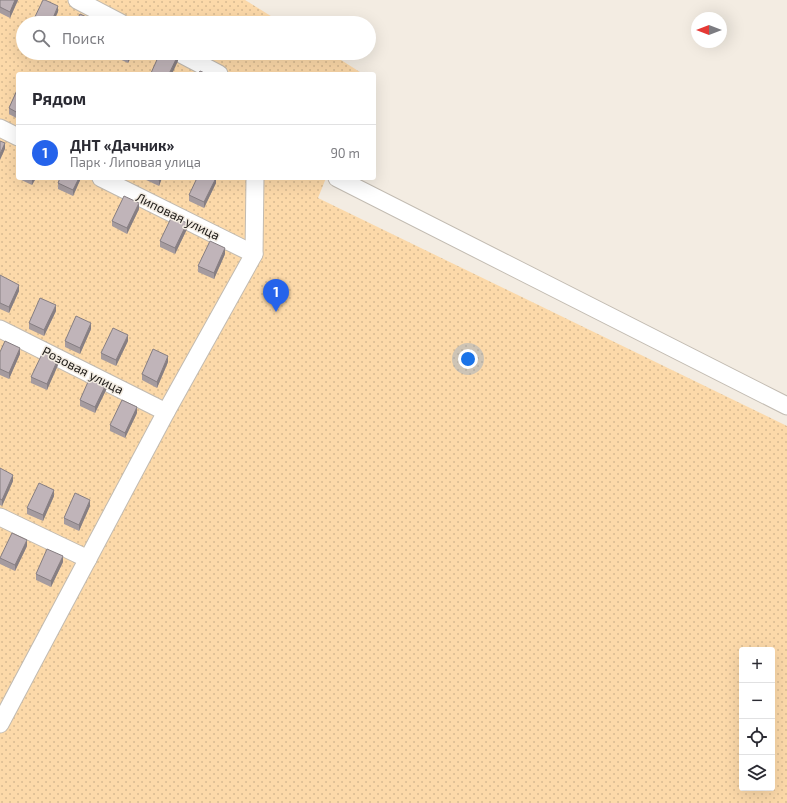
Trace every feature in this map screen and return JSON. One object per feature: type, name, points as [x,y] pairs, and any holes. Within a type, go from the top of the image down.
[{"type":"street","points":[[77,0],[108,16]]},
{"type":"street","points":[[192,60],[215,72]]},
{"type":"street","points":[[0,128],[16,136]]},
{"type":"street","name":"Липовая улица","points":[[105,180],[254,254]]},
{"type":"street","points":[[0,724],[166,412],[254,254],[255,180]]},
{"type":"street","points":[[341,180],[787,406]]},
{"type":"street","name":"Розовая улица","points":[[0,329],[166,412]]},
{"type":"street","points":[[0,517],[88,559]]},
{"type":"shaded area","points":[[0,0],[245,0],[271,16],[16,16],[16,60],[341,60],[360,72],[16,72],[16,180],[325,180],[318,198],[787,426],[787,803],[0,803]]},
{"type":"building","points":[[0,0],[15,0],[10,12],[0,7]]},
{"type":"building","points":[[43,0],[58,6],[54,16],[35,16]]},
{"type":"building","points":[[157,60],[176,60],[170,72],[151,72]]},
{"type":"building","points":[[16,92],[16,112],[9,108]]},
{"type":"building","points":[[0,141],[5,143],[0,154]]},
{"type":"building","points":[[59,180],[78,180],[73,190],[58,183]]},
{"type":"building","points":[[196,180],[215,180],[204,202],[189,195]]},
{"type":"building","points":[[124,196],[139,203],[127,228],[112,221]]},
{"type":"building","points":[[172,216],[187,223],[175,248],[160,241]]},
{"type":"building","points":[[210,241],[225,248],[214,273],[198,266]]},
{"type":"building","points":[[0,275],[19,285],[9,307],[0,303]]},
{"type":"building","points":[[40,298],[56,305],[44,330],[29,323]]},
{"type":"building","points":[[76,316],[91,323],[80,348],[65,341]]},
{"type":"building","points":[[113,328],[128,335],[116,360],[101,353]]},
{"type":"building","points":[[5,341],[20,348],[9,373],[0,369],[0,352]]},
{"type":"building","points":[[153,349],[168,356],[157,382],[142,374]]},
{"type":"building","points":[[43,352],[58,359],[47,384],[31,377]]},
{"type":"building","points":[[91,375],[107,382],[95,407],[80,400]]},
{"type":"building","points":[[122,400],[137,407],[125,433],[110,425]]},
{"type":"building","points":[[0,468],[13,475],[2,500],[0,499]]},
{"type":"building","points":[[39,483],[54,490],[43,515],[27,508]]},
{"type":"building","points":[[75,493],[90,500],[79,525],[64,518]]},
{"type":"building","points":[[12,533],[27,540],[15,565],[0,558]]},
{"type":"building","points":[[47,549],[63,556],[51,581],[36,574]]},
{"type":"place","name":"ДНТ «Дачник»","points":[[276,312]]}]
